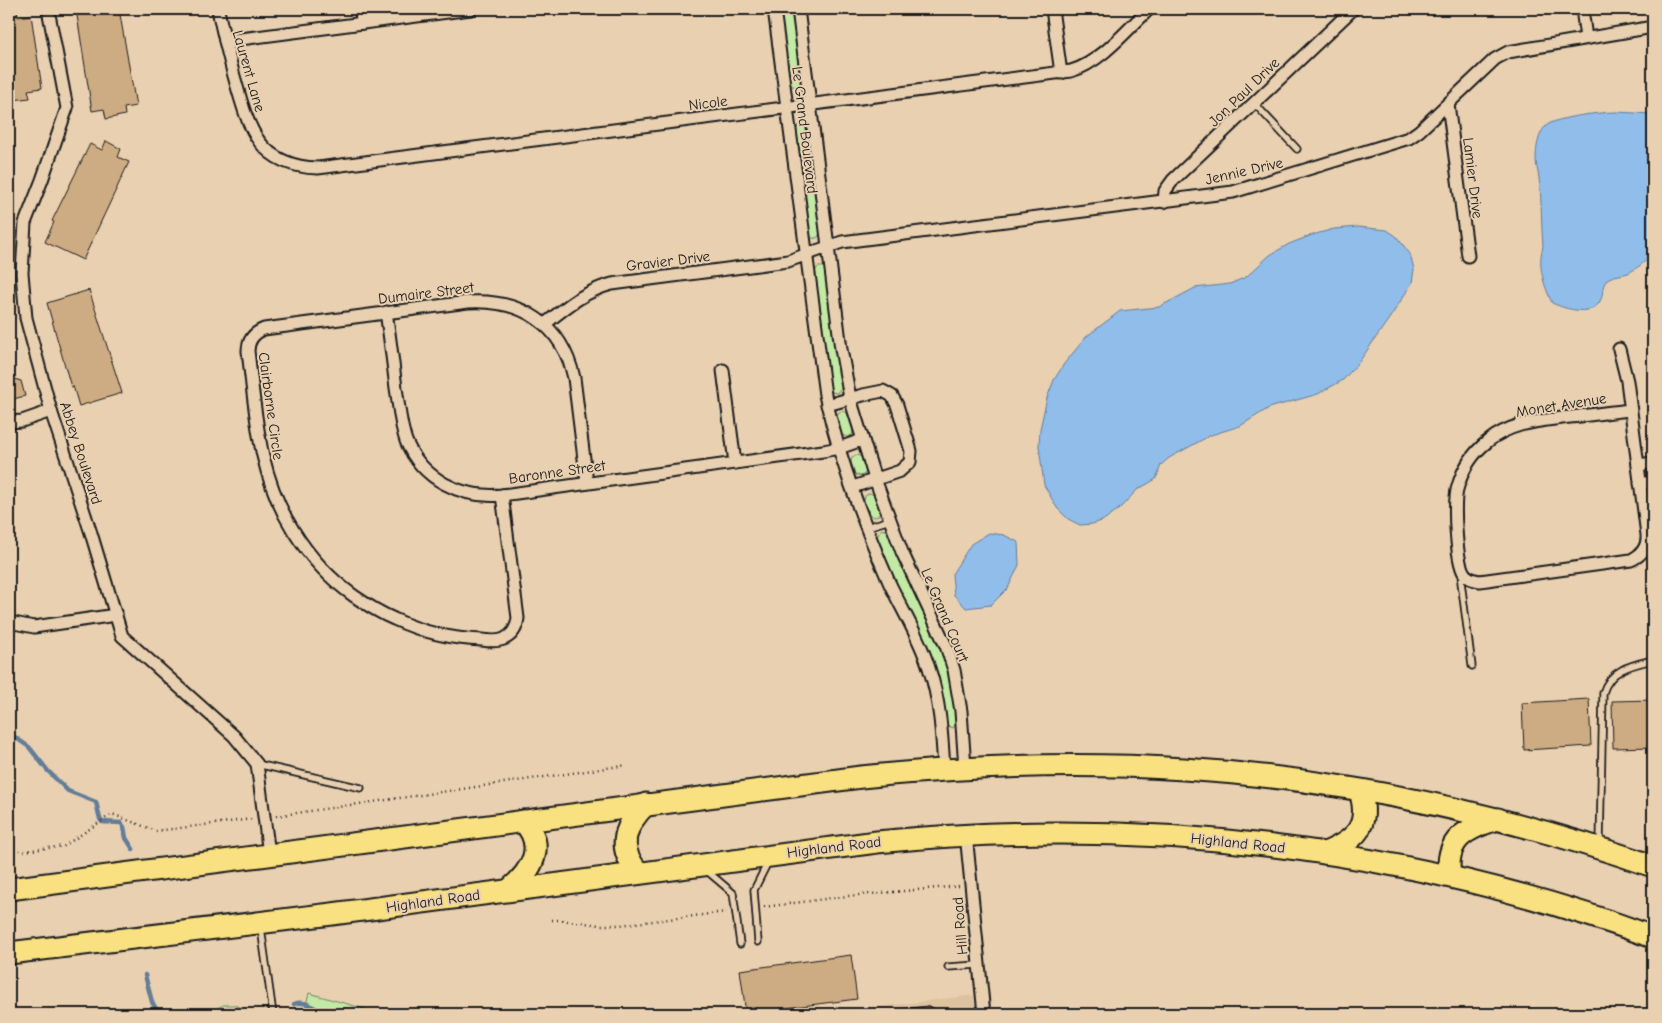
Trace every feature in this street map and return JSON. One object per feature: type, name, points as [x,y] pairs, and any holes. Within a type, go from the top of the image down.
[{"type":"highway","points":[[9,889],[861,777],[944,769],[1047,766],[1184,769],[1246,774],[1360,791],[1453,808],[1498,819],[1600,847],[1653,866]]},
{"type":"highway","points":[[1325,853],[1352,839],[1358,832],[1365,810],[1360,791]]},
{"type":"highway","points":[[639,873],[628,859],[625,841],[631,822],[646,804]]},
{"type":"highway","points":[[1450,876],[1449,858],[1451,848],[1458,839],[1479,824],[1498,819]]},
{"type":"highway","points":[[509,890],[528,872],[536,853],[534,835],[523,821]]},
{"type":"highway","name":"Highland Road","points":[[9,953],[261,923],[877,842],[966,834],[1046,832],[1215,839],[1373,860],[1450,876],[1566,908],[1653,937]]},
{"type":"street","name":"Abbey Boulevard","points":[[48,9],[68,108],[25,223],[22,272],[26,318],[51,411],[122,636],[234,736],[257,764]]},
{"type":"street","name":"Laurent Lane","points":[[218,9],[246,120],[257,139]]},
{"type":"street","points":[[361,9],[362,23]]},
{"type":"street","points":[[225,40],[471,9]]},
{"type":"street","name":"Le Grand Boulevard","points":[[774,9],[806,255]]},
{"type":"street","name":"Le Grand Boulevard","points":[[798,9],[828,247]]},
{"type":"street","points":[[1052,9],[1061,73]]},
{"type":"street","name":"Nicole","points":[[257,139],[277,157],[289,163],[323,168],[1061,73],[1080,68],[1095,59],[1149,9]]},
{"type":"street","name":"Jon Paul Drive","points":[[1164,202],[1167,186],[1353,9]]},
{"type":"street","points":[[1582,9],[1586,38]]},
{"type":"street","name":"Jennie Drive","points":[[806,255],[842,242],[1164,202],[1243,190],[1403,141],[1420,131],[1501,55],[1516,50],[1653,27]]},
{"type":"street","name":"Lamier Drive","points":[[1448,104],[1468,256]]},
{"type":"street","name":"Le Grand Court","points":[[828,247],[841,349],[850,398],[875,480],[890,520],[910,572],[940,634],[952,664],[960,704],[965,768]]},
{"type":"street","points":[[806,255],[827,405],[839,448],[868,528],[889,580],[921,646],[929,668],[939,713],[944,769]]},
{"type":"street","name":"Gravier Drive","points":[[545,324],[580,297],[602,287],[621,282],[788,261],[806,255]]},
{"type":"street","name":"Dumaire Street","points":[[258,332],[264,329],[468,302],[494,302],[525,312],[545,324],[562,346],[572,370],[587,484]]},
{"type":"street","name":"Baronne Street","points":[[386,312],[401,424],[406,440],[414,456],[432,475],[447,486],[471,494],[485,496],[502,495],[587,484],[839,448],[862,440]]},
{"type":"street","name":"Clairborne Circle","points":[[258,332],[250,341],[248,351],[260,447],[271,486],[285,518],[305,548],[328,574],[360,600],[392,619],[436,634],[463,639],[494,641],[509,637],[514,630],[518,618],[502,495]]},
{"type":"street","points":[[1465,574],[1476,580],[1490,579],[1631,560],[1643,551],[1647,540],[1627,381],[1619,349]]},
{"type":"street","points":[[723,370],[735,463]]},
{"type":"street","points":[[827,405],[884,391],[892,396],[897,405],[911,451],[908,465],[903,470],[853,487]]},
{"type":"street","name":"Monet Avenue","points":[[1465,574],[1461,565],[1455,500],[1462,475],[1468,462],[1478,450],[1497,435],[1523,424],[1631,410]]},
{"type":"street","points":[[9,422],[22,421],[51,411]]},
{"type":"street","points":[[1638,465],[1653,463]]},
{"type":"street","points":[[1640,484],[1653,482]]},
{"type":"street","points":[[9,622],[34,627],[116,614]]},
{"type":"street","points":[[257,764],[269,854]]},
{"type":"street","name":"Hill Road","points":[[966,834],[984,1014]]},
{"type":"lane","points":[[1254,103],[1297,149]]},
{"type":"lane","points":[[868,528],[890,520]]},
{"type":"lane","points":[[1465,574],[1461,582],[1472,666]]},
{"type":"lane","points":[[1600,847],[1602,693],[1605,684],[1619,671],[1634,664],[1653,660]]},
{"type":"lane","points":[[257,764],[361,788]]},
{"type":"lane","points":[[758,942],[754,890],[772,855]]},
{"type":"lane","points":[[700,864],[733,893],[740,944]]},
{"type":"lane","points":[[261,923],[273,1014]]},
{"type":"lane","points":[[948,967],[978,965]]},
{"type":"lane","points":[[893,1014],[928,1010],[938,1014]]},
{"type":"path","points":[[9,852],[64,846],[112,814],[156,831],[627,766]]},
{"type":"path","points":[[766,906],[951,886]]},
{"type":"path","points":[[552,920],[600,926],[727,912]]},
{"type":"shaded area","points":[[974,995],[976,1014],[824,1014]]},
{"type":"green space","points":[[780,9],[792,9],[802,80],[797,87],[792,86],[789,81]]},
{"type":"green space","points":[[803,124],[808,130],[821,232],[817,238],[811,238],[810,235],[796,131],[798,126]]},
{"type":"green space","points":[[818,267],[824,267],[826,272],[842,386],[837,393],[832,392],[829,387],[814,273]]},
{"type":"green space","points":[[842,411],[847,413],[853,430],[852,435],[847,437],[842,435],[836,418],[838,413]]},
{"type":"green space","points":[[857,455],[862,457],[866,468],[865,474],[860,476],[855,474],[851,462],[852,457]]},
{"type":"green space","points":[[870,493],[875,496],[880,510],[879,515],[875,517],[870,515],[864,501],[865,496]]},
{"type":"green space","points":[[882,529],[889,532],[908,581],[943,653],[957,722],[953,728],[946,725],[934,664],[877,536]]},
{"type":"green space","points":[[309,993],[379,1013],[381,1014],[304,1014]]},
{"type":"green space","points":[[224,1005],[234,1005],[247,1010],[247,1014],[203,1014]]},
{"type":"water","points":[[1617,112],[1653,114],[1653,255],[1628,273],[1606,280],[1601,299],[1592,308],[1579,310],[1564,308],[1552,303],[1541,268],[1543,247],[1540,186],[1536,159],[1538,141],[1546,126],[1559,120]]},
{"type":"water","points":[[1358,227],[1387,230],[1396,236],[1410,254],[1414,269],[1412,283],[1393,313],[1359,362],[1343,380],[1318,394],[1269,408],[1240,426],[1211,435],[1169,458],[1161,465],[1156,479],[1137,490],[1119,509],[1102,521],[1080,525],[1068,519],[1057,508],[1044,485],[1039,446],[1040,429],[1047,398],[1054,380],[1064,364],[1086,337],[1120,311],[1159,307],[1195,288],[1230,284],[1246,277],[1270,255],[1289,244],[1334,229]]},
{"type":"water","points":[[989,533],[1004,535],[1018,542],[1019,565],[1008,588],[991,605],[966,608],[954,595],[952,574],[971,544]]},
{"type":"building","points":[[9,9],[17,9],[18,17],[31,15],[42,88],[28,90],[30,98],[12,100],[12,98],[9,98]]},
{"type":"building","points":[[76,9],[119,9],[136,106],[124,108],[125,115],[106,119],[104,109],[92,111]]},
{"type":"building","points":[[106,141],[121,149],[118,157],[129,162],[83,260],[45,242],[54,222],[52,221],[90,144],[102,150]]},
{"type":"building","points":[[89,290],[122,393],[79,406],[73,386],[71,387],[47,303]]},
{"type":"building","points":[[9,377],[21,381],[25,396],[9,400]]},
{"type":"building","points":[[1589,699],[1591,746],[1524,750],[1522,703]]},
{"type":"building","points":[[1653,700],[1653,747],[1613,748],[1612,701]]},
{"type":"building","points":[[851,955],[857,999],[746,1013],[740,970]]},
{"type":"waterway","points":[[9,733],[29,747],[48,771],[68,791],[96,802],[102,822],[121,823],[124,827],[126,838],[133,849]]},
{"type":"waterway","points":[[145,975],[152,1002],[159,1014]]},
{"type":"waterway","points":[[294,1004],[309,1004],[322,1014]]}]
